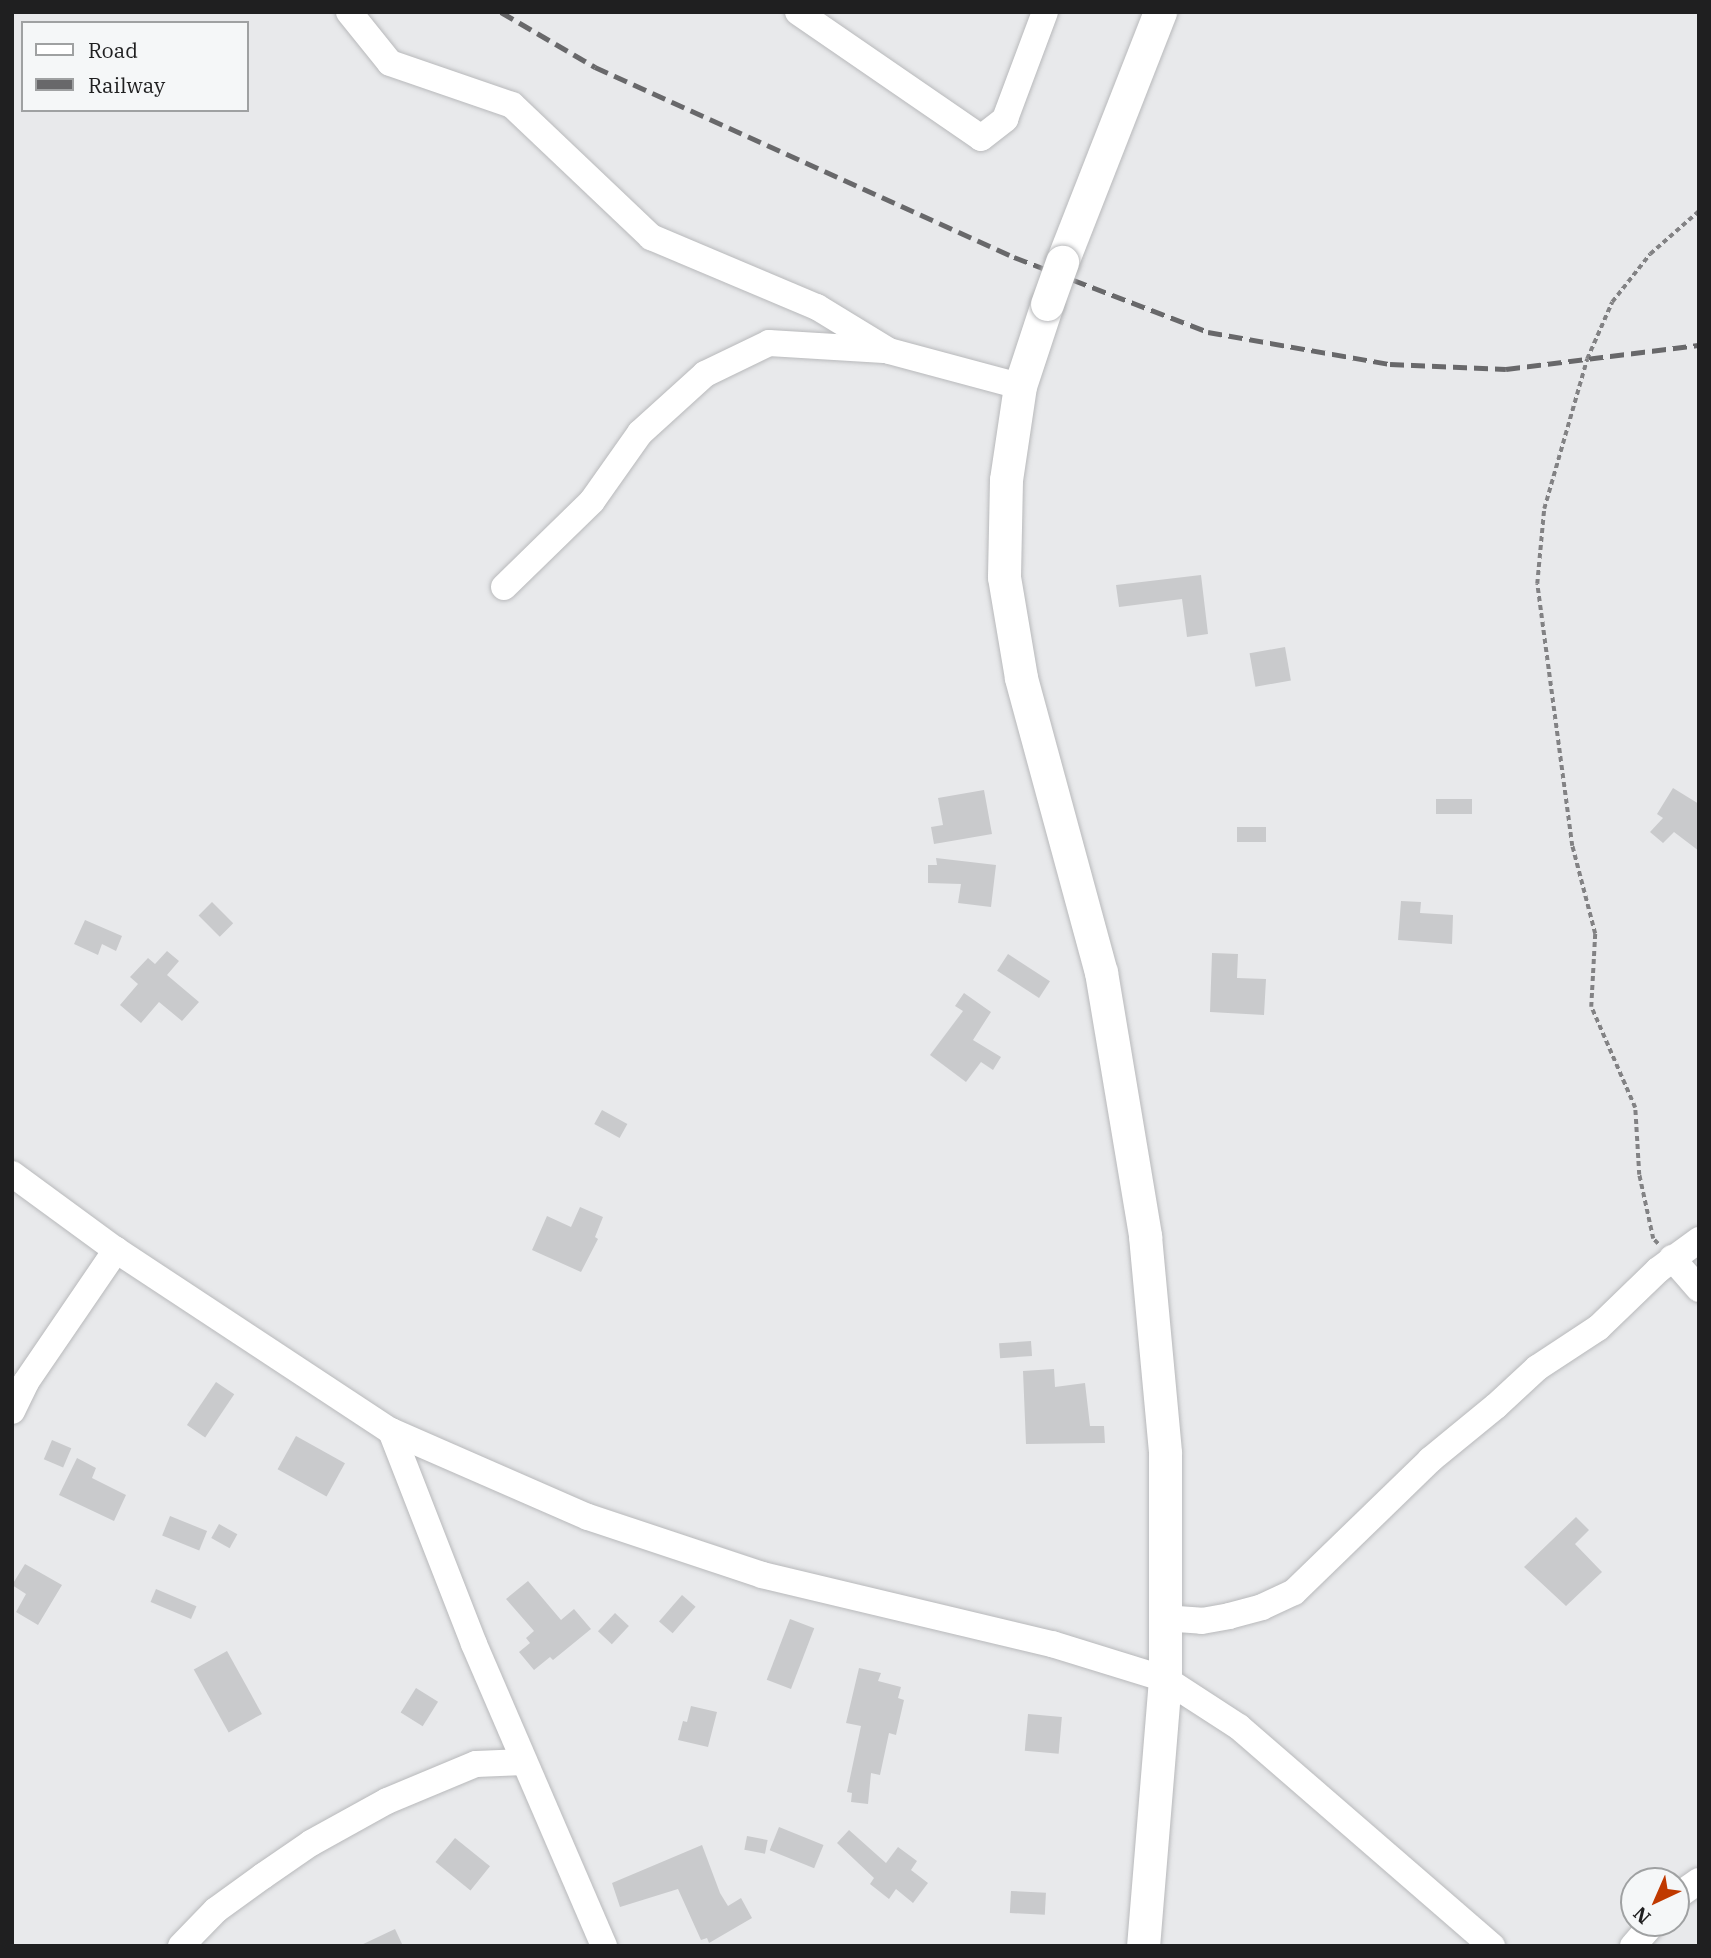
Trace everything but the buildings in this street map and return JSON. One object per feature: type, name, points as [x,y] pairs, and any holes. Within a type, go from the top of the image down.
[{"type":"main road","points":[[1143,1946],[1165,1679],[1165,1453],[1145,1236],[1101,972],[1021,678],[1004,577],[1006,480],[1020,386],[1062,262],[1160,12]]},
{"type":"street","points":[[349,12],[390,63],[512,105],[651,237],[817,307],[889,351]]},
{"type":"street","points":[[798,12],[981,138],[1005,119],[1045,12]]},
{"type":"street","points":[[504,587],[592,501],[639,433],[705,374],[769,343],[889,351],[1020,386]]},
{"type":"street","points":[[12,1174],[116,1250],[391,1431],[588,1517],[762,1575],[1052,1644],[1165,1679],[1239,1727],[1492,1946]]},
{"type":"street","points":[[1163,1618],[1202,1621],[1229,1616],[1262,1607],[1294,1592],[1430,1460],[1536,1368],[1598,1328],[1672,1258],[1699,1240]]},
{"type":"street","points":[[12,1410],[26,1382],[116,1250]]},
{"type":"street","points":[[1672,1258],[1699,1289]]},
{"type":"street","points":[[391,1431],[524,1762],[604,1946]]},
{"type":"street","points":[[181,1946],[216,1910],[253,1883],[311,1843],[387,1801],[476,1764],[524,1762]]},
{"type":"path","points":[[1672,1258],[1653,1238],[1639,1175],[1635,1108],[1591,1007],[1595,934],[1572,846],[1537,584],[1544,509],[1587,359],[1612,302],[1650,254],[1699,211]]},
{"type":"railway","points":[[501,12],[595,67],[1014,257],[1208,332],[1390,364],[1506,369],[1699,345]]}]
